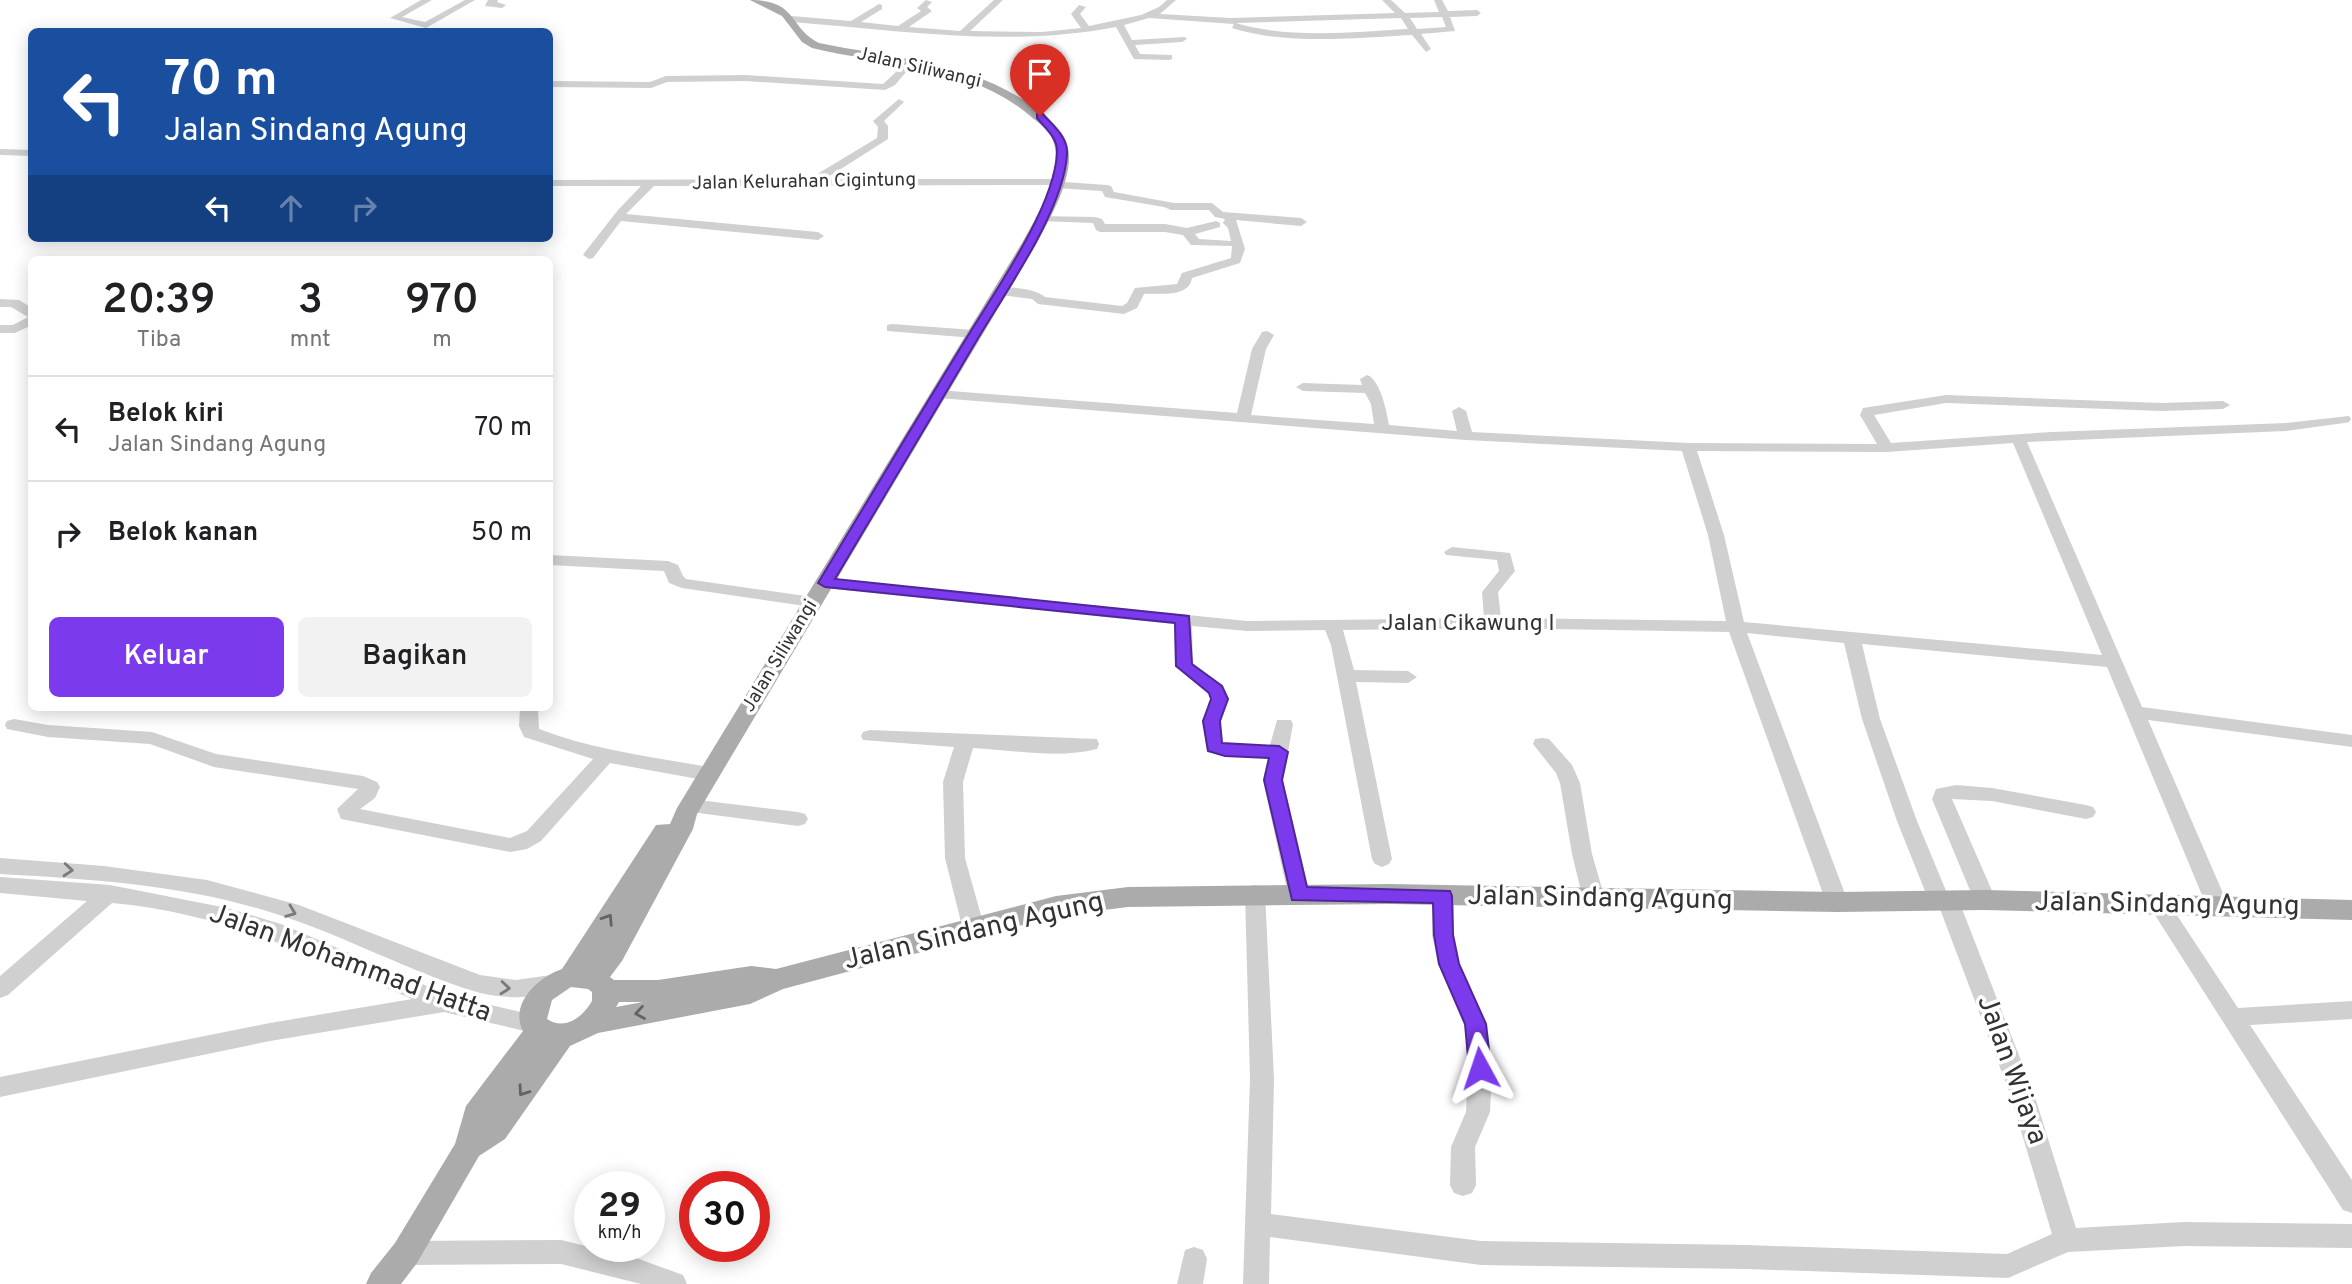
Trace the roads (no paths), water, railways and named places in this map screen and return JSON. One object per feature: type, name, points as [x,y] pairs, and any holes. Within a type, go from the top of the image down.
[{"type":"main road","name":"Jalan Siliwangi","points":[[581,982],[613,954],[681,829],[688,810],[1001,291],[1057,183],[1062,152],[1059,139],[1040,116],[994,86],[972,77],[910,62],[816,46],[804,40],[791,19],[780,10],[755,0]]},
{"type":"main road","name":"Jalan Sindang Agung","points":[[581,982],[659,991],[751,977],[776,980],[1056,906],[1128,897],[1255,894],[1837,902],[1986,900],[2352,910]]},
{"type":"main road","points":[[594,1022],[750,993],[776,980]]},
{"type":"main road","points":[[382,1284],[406,1253],[469,1147],[495,1130],[545,1030],[534,1003],[581,982],[606,1007],[594,1022],[579,1031],[545,1030]]},
{"type":"street","points":[[428,0],[394,19],[426,24],[471,0]]},
{"type":"street","points":[[901,28],[928,12],[921,8],[928,2],[912,0]]},
{"type":"street","points":[[962,34],[999,0]]},
{"type":"street","points":[[791,19],[962,34],[1021,35],[1087,30],[1144,17],[1162,10],[1172,0]]},
{"type":"street","points":[[1386,0],[1404,16],[1426,49]]},
{"type":"street","points":[[1226,21],[1244,31],[1290,34],[1452,29],[1438,0]]},
{"type":"street","points":[[855,23],[879,7]]},
{"type":"street","points":[[1082,7],[1075,14],[1087,30]]},
{"type":"street","points":[[951,33],[979,11],[988,9]]},
{"type":"street","points":[[1144,17],[1162,20],[1173,27],[1226,21],[1478,12]]},
{"type":"street","points":[[1284,19],[1290,34]]},
{"type":"street","points":[[1118,23],[1137,57],[1169,57]]},
{"type":"street","points":[[1129,43],[1182,39]]},
{"type":"street","points":[[553,84],[651,85],[666,79],[746,78],[882,87],[890,86],[910,62]]},
{"type":"street","points":[[812,182],[881,140],[884,137],[883,126],[878,121],[899,102]]},
{"type":"street","points":[[0,152],[28,153]]},
{"type":"street","name":"Jalan Kelurahan Cigintung","points":[[553,183],[1057,183],[1107,188],[1109,195],[1168,204],[1171,207],[1212,206],[1218,215],[1232,216]]},
{"type":"street","points":[[589,255],[651,183]]},
{"type":"street","points":[[553,196],[576,184]]},
{"type":"street","points":[[1001,291],[1039,296],[1038,300],[1124,310],[1132,305],[1139,291],[1182,287],[1186,276],[1236,260],[1239,249],[1234,226],[1229,222],[1232,216],[1301,222]]},
{"type":"street","points":[[619,217],[818,236]]},
{"type":"street","points":[[1041,218],[1095,220],[1100,228],[1165,228],[1187,232],[1216,225]]},
{"type":"street","points":[[1187,232],[1195,242],[1228,244]]},
{"type":"street","points":[[0,303],[14,303],[28,312]]},
{"type":"street","points":[[0,328],[15,329],[28,322]]},
{"type":"street","points":[[892,328],[974,334]]},
{"type":"street","points":[[1242,418],[1259,349],[1267,335]]},
{"type":"street","points":[[1303,387],[1369,384],[1378,404],[1382,429]]},
{"type":"street","points":[[938,394],[1466,436],[1688,447],[1887,447],[2018,438],[2286,427],[2344,419]]},
{"type":"street","points":[[1887,447],[1867,415],[1868,411],[1955,399],[2162,407],[2223,405]]},
{"type":"street","points":[[2162,407],[2179,430]]},
{"type":"street","points":[[1459,411],[1466,436]]},
{"type":"street","points":[[2018,438],[2218,907]]},
{"type":"street","points":[[1688,447],[1716,536],[1736,626],[1837,902]]},
{"type":"street","points":[[1452,552],[1504,556],[1507,571],[1490,592],[1493,623]]},
{"type":"street","points":[[553,560],[668,566],[672,568],[675,579],[682,583],[812,602]]},
{"type":"street","name":"Jalan Cikawung I","points":[[825,583],[1247,626],[1331,623],[1736,626],[2112,662]]},
{"type":"street","points":[[1183,619],[1184,666],[1216,690],[1220,699],[1211,721],[1214,747],[1225,750],[1279,752]]},
{"type":"street","points":[[1331,623],[1340,645],[1382,859]]},
{"type":"street","name":"Jalan Wijaya","points":[[1852,638],[1871,719],[1907,821],[1944,901],[2022,1094],[2067,1240]]},
{"type":"street","points":[[1345,676],[1408,677]]},
{"type":"street","points":[[529,711],[527,726],[531,733],[606,755],[709,774]]},
{"type":"street","points":[[2133,712],[2352,741]]},
{"type":"street","points":[[1284,724],[1273,780],[1299,895]]},
{"type":"street","points":[[14,725],[48,731],[152,738],[214,760],[363,783],[370,787],[368,793],[347,810],[348,814],[510,845],[520,844],[534,836],[606,755]]},
{"type":"street","points":[[870,736],[1055,746],[1090,744]]},
{"type":"street","points":[[966,740],[953,782],[955,858],[974,926]]},
{"type":"street","points":[[1542,744],[1565,770],[1570,783],[1582,854],[1594,899]]},
{"type":"street","points":[[1986,900],[1942,799],[1943,794],[1974,793],[2086,812]]},
{"type":"street","points":[[688,810],[798,819]]},
{"type":"street","name":"Jalan Mohammad Hatta","points":[[0,866],[145,877],[274,905],[484,986],[535,990],[581,982]]},
{"type":"street","name":"Jalan Mohammad Hatta","points":[[0,885],[110,894],[227,916],[273,930],[444,1003],[545,1030]]},
{"type":"street","points":[[162,903],[184,885]]},
{"type":"street","points":[[0,989],[110,894]]},
{"type":"street","points":[[1255,894],[1262,1079],[1260,1224],[1256,1284]]},
{"type":"street","points":[[1443,896],[1443,935],[1447,955],[1476,1024],[1480,1068],[1478,1112],[1463,1147],[1463,1185]]},
{"type":"street","points":[[2160,906],[2352,1202]]},
{"type":"street","points":[[0,1087],[270,1032],[444,1003]]},
{"type":"street","points":[[2234,1017],[2352,1010]]},
{"type":"street","points":[[1260,1224],[1482,1252],[2008,1266],[2067,1240],[2184,1234],[2352,1236]]},
{"type":"street","points":[[406,1253],[561,1252],[634,1278],[674,1284]]}]
